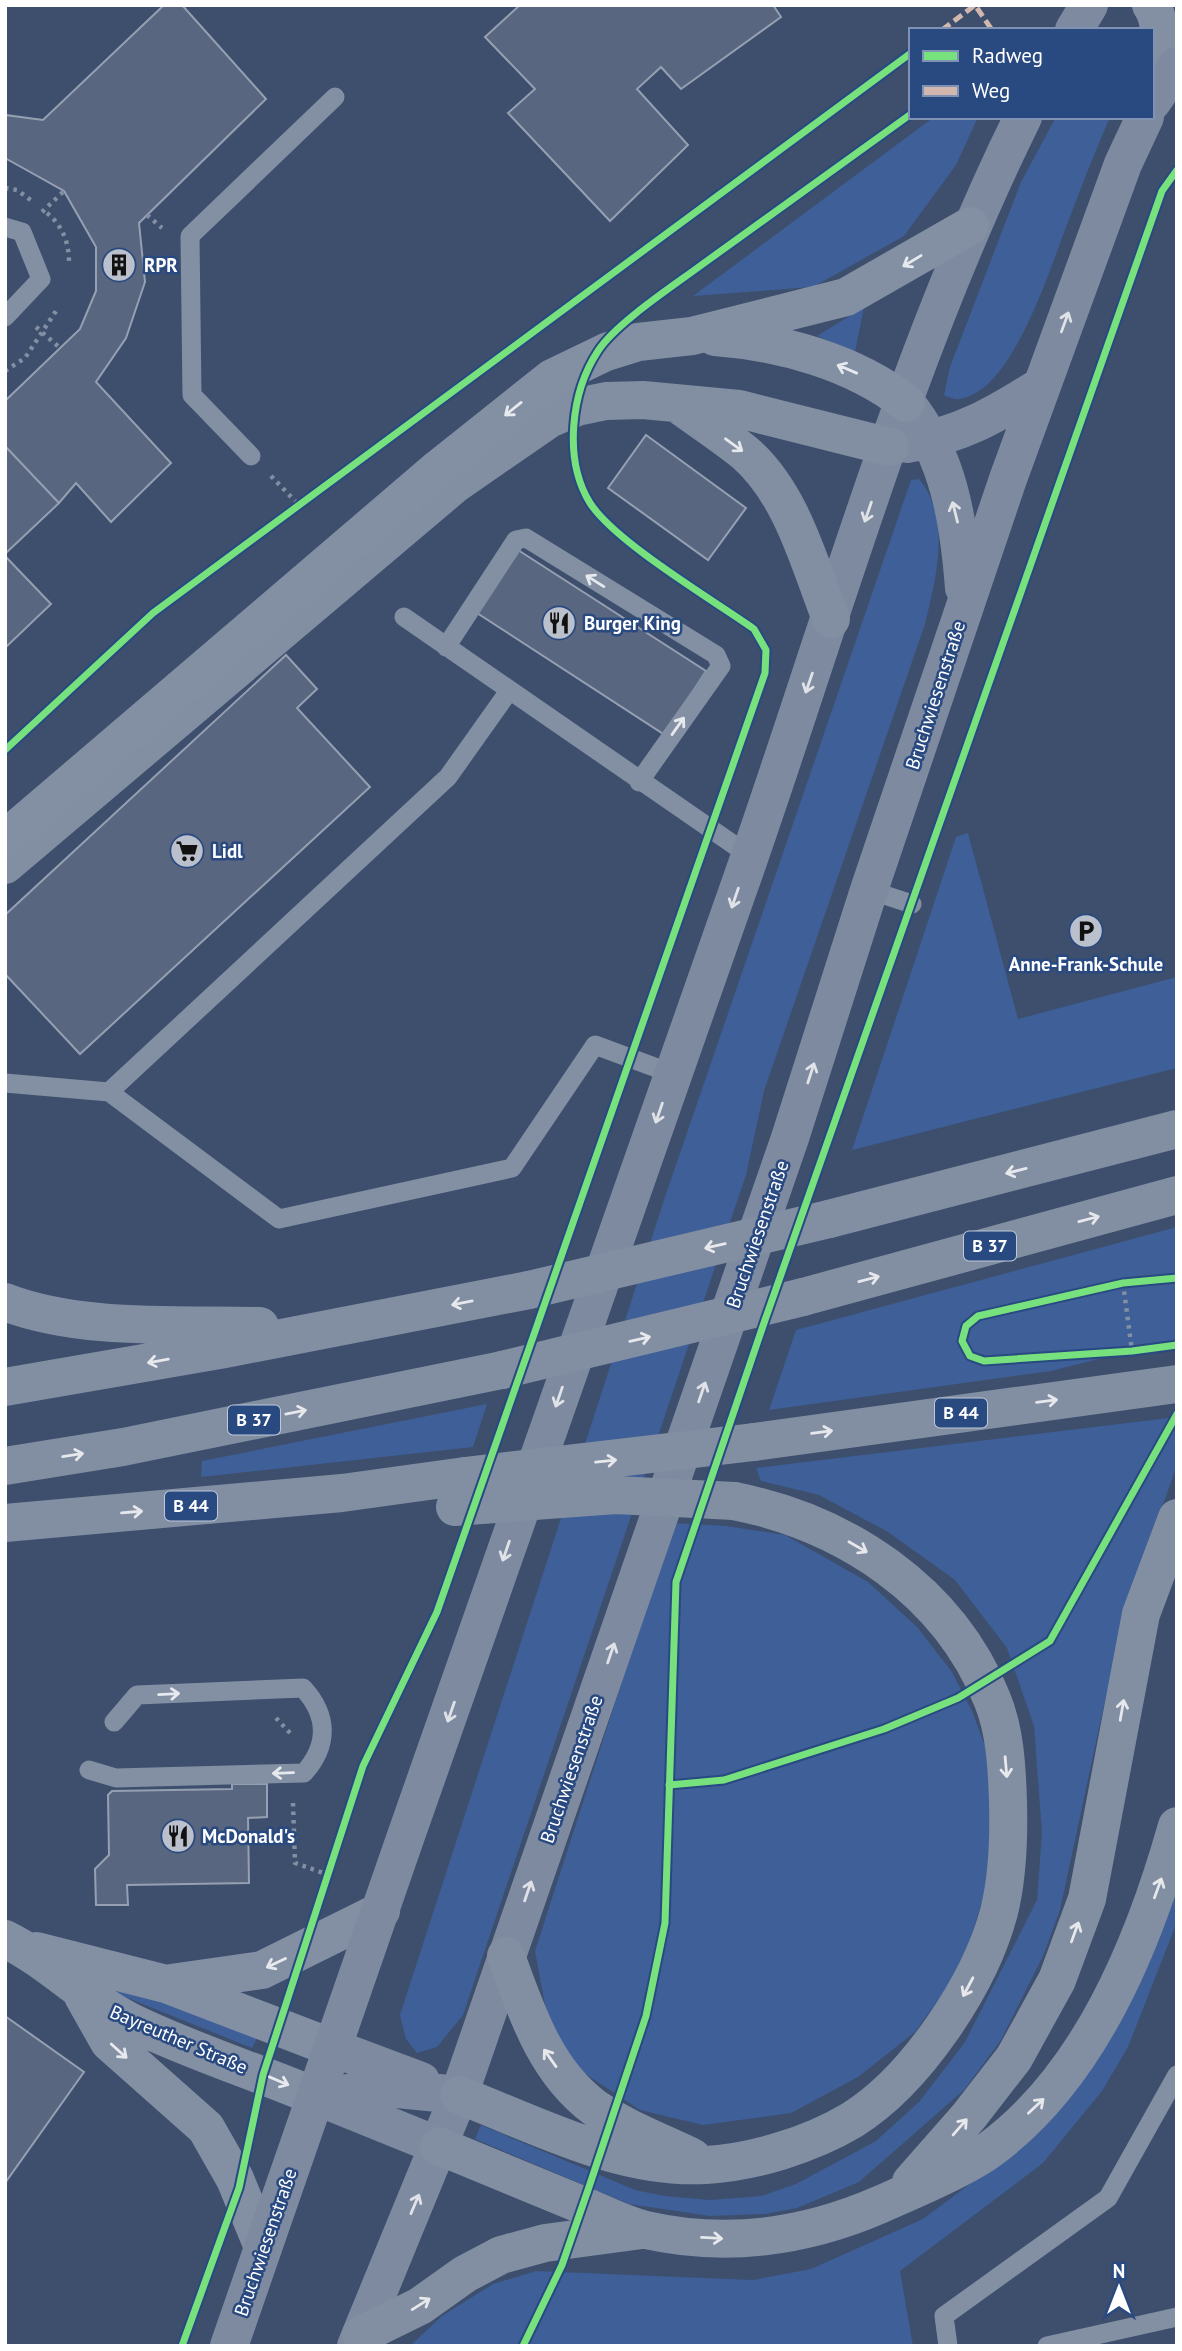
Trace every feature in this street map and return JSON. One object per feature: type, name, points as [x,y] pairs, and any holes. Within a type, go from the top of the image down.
[{"type":"highway","points":[[5,865],[454,484],[549,419],[577,407],[606,401],[643,400],[739,410],[890,447]]},
{"type":"highway","points":[[679,405],[745,453],[775,489],[790,514],[831,619]]},
{"type":"highway","points":[[5,1387],[529,1290],[829,1219],[1177,1129]]},
{"type":"highway","name":"B 37","points":[[5,1466],[123,1447],[502,1370],[803,1297],[1177,1195]]},
{"type":"highway","points":[[5,1302],[29,1311],[64,1318],[335,1328]]},
{"type":"highway","name":"B 44","points":[[5,1523],[342,1493],[460,1492],[754,1442],[1173,1384]]},
{"type":"highway","points":[[459,2095],[589,2125],[669,2164],[707,2165],[785,2150],[852,2119],[901,2078],[936,2037],[965,1994],[986,1950],[999,1911],[1008,1847],[1005,1758],[993,1700],[960,1640],[928,1602],[863,1549],[797,1517],[734,1501],[617,1495],[460,1492]]},
{"type":"highway","points":[[898,2196],[969,2116],[1014,2058],[1057,1980],[1087,1899],[1141,1614],[1177,1518]]},
{"type":"highway","points":[[358,2340],[420,2306],[465,2274],[501,2255],[545,2244],[600,2225],[715,2239],[781,2235],[840,2221],[898,2196],[988,2151],[1045,2099],[1100,2017],[1121,1975],[1164,1871],[1177,1826]]},
{"type":"highway","points":[[506,1956],[542,2047],[564,2078],[589,2125]]},
{"type":"highway","points":[[439,2146],[563,2197],[600,2225]]},
{"type":"main road","points":[[1075,28],[1089,5]]},
{"type":"main road","points":[[1151,5],[1156,13],[1159,33],[1154,79]]},
{"type":"main road","name":"Bruchwiesenstraße","points":[[1154,101],[1177,66]]},
{"type":"main road","name":"Bruchwiesenstraße","points":[[229,2346],[750,856],[890,447],[970,226],[1022,119]]},
{"type":"main road","name":"Bruchwiesenstraße","points":[[358,2340],[459,2095],[790,1138],[869,890],[965,604],[1041,386],[1123,164],[1145,119]]},
{"type":"main road","points":[[5,839],[439,468],[552,378],[606,352],[638,342],[692,336],[846,297],[970,226]]},
{"type":"main road","points":[[692,336],[728,338],[827,361],[873,380],[906,404],[932,440],[959,530],[965,604]]},
{"type":"main road","points":[[890,447],[932,440],[990,419],[1041,386]]},
{"type":"main road","name":"Bayreuther Straße","points":[[166,1984],[262,1970],[381,1911]]},
{"type":"main road","name":"Bayreuther Straße","points":[[15,1944],[166,1984],[333,2048]]},
{"type":"main road","name":"Bayreuther Straße","points":[[15,1944],[82,1994],[132,2022],[316,2097]]},
{"type":"main road","name":"Bayreuther Straße","points":[[82,1994],[109,2042],[206,2129],[235,2179],[263,2247]]},
{"type":"main road","points":[[333,2048],[459,2095]]},
{"type":"main road","points":[[316,2097],[391,2103],[459,2095]]},
{"type":"main road","points":[[316,2097],[439,2146]]},
{"type":"lane","points":[[251,456],[192,396],[190,236],[335,97]]},
{"type":"lane","points":[[5,228],[22,232],[41,279],[5,317]]},
{"type":"lane","points":[[446,647],[516,540],[526,538],[716,655],[721,666],[639,782]]},
{"type":"lane","points":[[404,617],[639,782],[750,856]]},
{"type":"lane","points":[[109,1092],[449,777],[509,691]]},
{"type":"lane","points":[[869,890],[912,904]]},
{"type":"lane","points":[[5,1083],[109,1092],[279,1219],[512,1168],[595,1045],[673,1074]]},
{"type":"lane","points":[[89,1770],[116,1778],[304,1773],[319,1756],[323,1730],[317,1703],[303,1688],[137,1695],[114,1723]]},
{"type":"lane","points":[[948,2346],[944,2316],[1108,2198],[1177,2075]]},
{"type":"lane","points":[[1047,2346],[1177,2317]]},
{"type":"path","points":[[44,210],[64,191]]},
{"type":"path","points":[[44,334],[60,348]]},
{"type":"path","points":[[251,456],[298,504]]},
{"type":"path","points":[[1123,1283],[1132,1351]]},
{"type":"shaded area","points":[[931,119],[977,119],[956,165],[904,236],[813,287],[693,296]]},
{"type":"shaded area","points":[[1055,119],[1109,119],[1040,295],[1013,352],[996,375],[978,391],[959,399],[949,397],[944,395],[950,367],[1021,182]]},
{"type":"shaded area","points":[[864,307],[855,352],[817,336]]},
{"type":"shaded area","points":[[919,479],[929,495],[938,530],[937,568],[925,624],[764,1091],[746,1175],[463,2015],[437,2047],[417,2053],[406,2039],[400,2015],[666,1194],[911,480]]},
{"type":"shaded area","points":[[968,833],[1018,1019],[1177,977],[1177,1068],[852,1150],[956,837]]},
{"type":"shaded area","points":[[1177,1227],[1177,1339],[1051,1371],[769,1410],[796,1330]]},
{"type":"shaded area","points":[[487,1404],[473,1447],[201,1477],[202,1461]]},
{"type":"shaded area","points":[[1177,1417],[1177,1465],[1145,1556],[1104,1705],[1060,1910],[1043,1956],[1001,2040],[964,2090],[859,2182],[797,2208],[765,2214],[710,2216],[629,2204],[475,2139],[481,2125],[635,2190],[665,2196],[710,2200],[761,2196],[796,2184],[876,2141],[920,2101],[965,2042],[1037,1900],[1042,1833],[1034,1726],[1007,1648],[955,1580],[888,1532],[819,1495],[761,1481],[756,1468]]},
{"type":"shaded area","points":[[673,1523],[726,1526],[785,1535],[868,1582],[917,1627],[952,1672],[972,1711],[985,1746],[993,1790],[991,1872],[962,1967],[915,2032],[858,2077],[791,2113],[703,2125],[640,2110],[575,2067],[548,2021],[535,1951]]},
{"type":"shaded area","points":[[1177,1891],[1177,1922],[1128,2047],[1102,2091],[1043,2163],[900,2271],[913,2346],[410,2346],[442,2316],[493,2284],[536,2271],[753,2280],[811,2269],[923,2219],[1013,2152],[1069,2097],[1112,2037]]},
{"type":"shaded area","points":[[84,1971],[257,2038],[252,2048],[83,1980]]},
{"type":"building","name":"RPR","points":[[164,5],[182,5],[266,99],[139,223],[145,282],[126,338],[96,382],[171,463],[111,522],[76,483],[59,503],[5,446],[5,401],[80,329],[96,291],[96,247],[64,191],[5,158],[5,115],[43,120]]},
{"type":"building","points":[[520,5],[773,5],[781,17],[681,89],[661,67],[637,89],[688,145],[610,221],[508,113],[535,89],[485,37]]},
{"type":"building","points":[[646,435],[746,508],[708,560],[608,488]]},
{"type":"building","points":[[5,446],[59,503],[5,554]]},
{"type":"building","points":[[518,550],[706,671],[665,735],[477,613]]},
{"type":"building","points":[[5,556],[51,604],[5,648]]},
{"type":"building","name":"Lidl","points":[[286,655],[317,689],[297,708],[370,787],[80,1054],[5,974],[5,915]]},
{"type":"building","name":"McDonald's","points":[[232,1784],[267,1784],[267,1817],[248,1818],[249,1883],[127,1885],[128,1905],[96,1905],[95,1869],[109,1855],[108,1795],[112,1791],[232,1789]]},
{"type":"building","points":[[5,2016],[84,2072],[5,2183]]},
{"type":"marked path","points":[[945,28],[975,5],[991,28]]},
{"type":"cycle path","points":[[5,750],[153,613],[909,54]]},
{"type":"cycle path","points":[[182,2346],[239,2188],[263,2075],[363,1766],[437,1612],[765,673],[766,650],[754,629],[642,552],[620,535],[590,503],[581,486],[574,446],[576,406],[582,386],[598,351],[617,329],[909,115]]},
{"type":"cycle path","points":[[523,2346],[562,2265],[589,2187],[646,2016],[665,1923],[676,1582],[765,1320],[1162,191],[1177,170]]},
{"type":"cycle path","points":[[1177,1278],[1123,1283],[978,1316],[966,1326],[962,1341],[970,1356],[984,1361],[1132,1351],[1177,1345]]},
{"type":"cycle path","points":[[669,1785],[724,1780],[884,1729],[958,1698],[1050,1641],[1177,1414]]},
{"type":"place","name":"RPR","points":[[119,265]]},
{"type":"place","name":"Burger King","points":[[559,623]]},
{"type":"place","name":"Lidl","points":[[187,851]]},
{"type":"place","name":"Anne-Frank-Schule","points":[[1086,931]]},
{"type":"place","name":"McDonald's","points":[[178,1836]]}]
